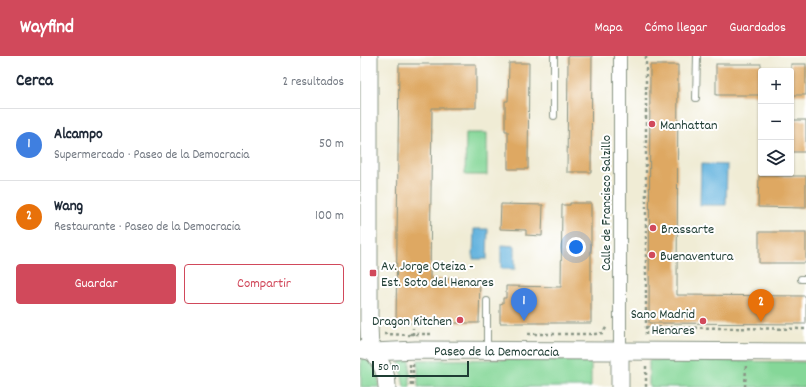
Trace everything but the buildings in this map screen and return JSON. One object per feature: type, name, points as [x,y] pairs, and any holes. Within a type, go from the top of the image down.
[{"type":"street","points":[[369,56],[368,351],[383,369],[387,379],[387,387]]},
{"type":"street","name":"Calle de Francisco Salzillo","points":[[620,56],[620,350]]},
{"type":"street","points":[[620,350],[620,387]]},
{"type":"street","name":"Paseo de la Democracia","points":[[368,351],[646,350],[806,352]]},
{"type":"lane","points":[[554,56],[554,116]]},
{"type":"lane","points":[[696,56],[696,98]]},
{"type":"lane","points":[[487,301],[487,350]]},
{"type":"path","points":[[646,56],[646,387]]},
{"type":"path","points":[[521,334],[603,333],[607,329],[607,324]]},
{"type":"path","points":[[646,327],[806,329]]},
{"type":"path","points":[[410,334],[435,334]]},
{"type":"path","points":[[745,387],[746,361]]},
{"type":"green space","points":[[466,133],[487,133],[487,175],[465,175]]},
{"type":"green space","points":[[361,357],[373,365],[377,373],[380,387],[361,387]]},
{"type":"green space","points":[[401,359],[410,360],[410,387],[404,387],[400,365]]},
{"type":"green space","points":[[591,359],[591,387],[418,387],[418,360]]},
{"type":"green space","points":[[649,360],[806,362],[806,387],[649,387]]},
{"type":"water","points":[[701,164],[727,165],[726,205],[700,205]]},
{"type":"water","points":[[474,229],[488,229],[487,259],[473,259]]},
{"type":"water","points":[[501,245],[515,246],[515,269],[501,269]]},
{"type":"place","name":"Manhattan","points":[[652,124]]},
{"type":"place","name":"Brassarte","points":[[653,228]]},
{"type":"place","name":"Buenaventura","points":[[652,255]]},
{"type":"place","name":"Av. Jorge Oteiza - Est. Soto del Henares","points":[[373,273]]},
{"type":"place","name":"Dragon Kitchen","points":[[460,320]]},
{"type":"place","name":"Alcampo","points":[[524,321]]},
{"type":"place","name":"Sano Madrid Henares","points":[[703,321]]},
{"type":"place","name":"Wang","points":[[761,322]]}]
